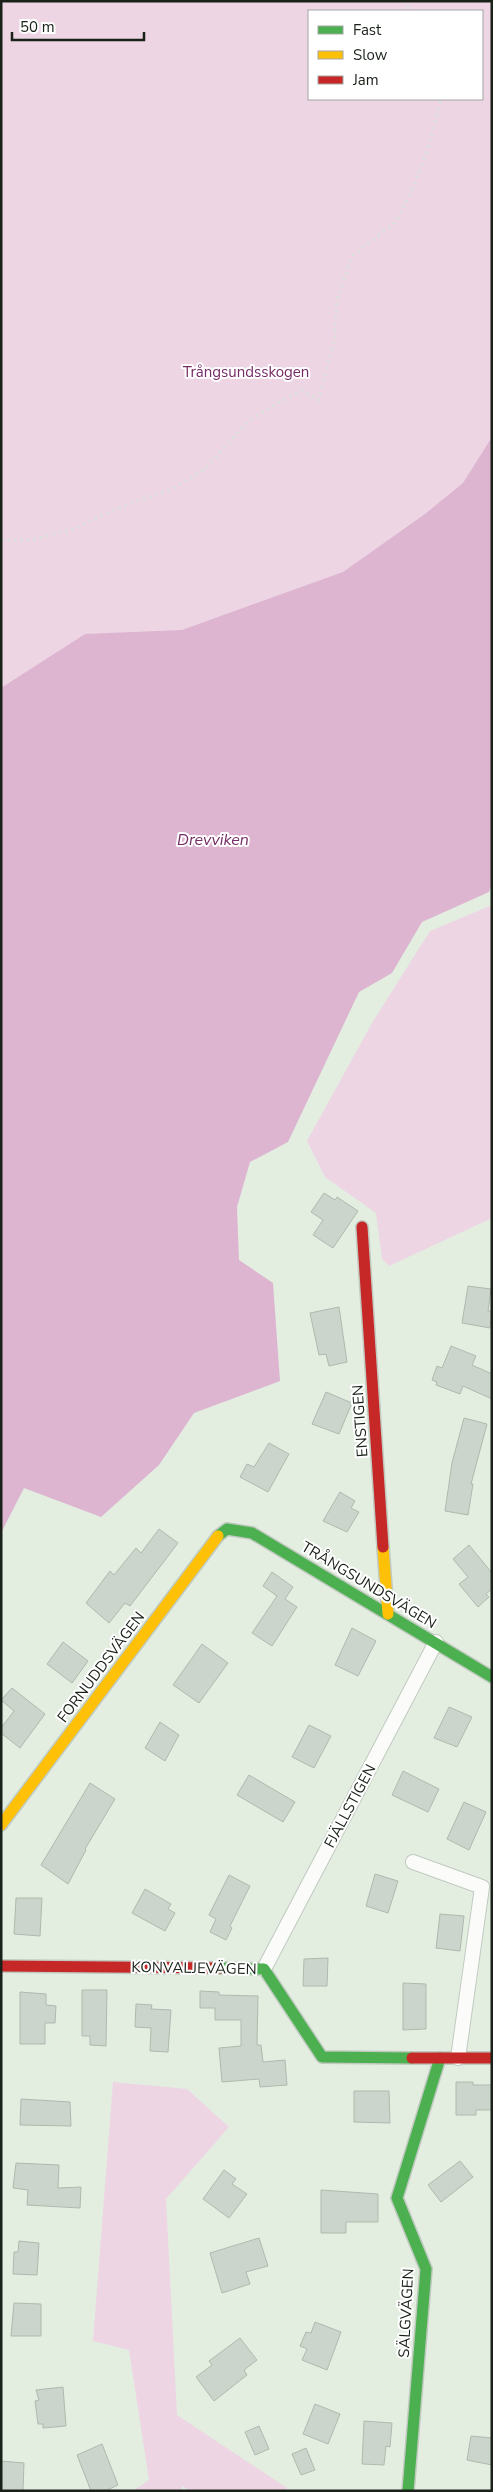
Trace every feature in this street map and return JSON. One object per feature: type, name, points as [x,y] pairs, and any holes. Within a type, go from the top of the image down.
[{"type":"street","name":"ENSTIGEN","points":[[362,1227],[388,1614]]},
{"type":"street","name":"TRÅNGSUNDSVÄGEN","points":[[227,1529],[252,1533],[436,1642],[490,1671]]},
{"type":"street","name":"FORNUDDSVÄGEN","points":[[1,1825],[215,1539],[227,1529]]},
{"type":"street","name":"FJÄLLSTIGEN","points":[[264,1969],[436,1642]]},
{"type":"street","points":[[413,1862],[482,1887],[458,2058]]},
{"type":"street","name":"KONVALJEVÄGEN","points":[[1,1966],[264,1969],[322,2057],[492,2058]]},
{"type":"street","name":"SÄLGVÄGEN","points":[[408,2491],[426,2269],[397,2198],[440,2058]]},
{"type":"path","points":[[1,540],[32,540],[72,529],[125,504],[170,490],[204,470],[249,420],[301,390],[318,400],[334,341],[338,300],[352,256],[396,222],[415,183],[429,146],[441,100]]},
{"type":"green space","name":"Trångsundsskogen","points":[[1,1],[492,1],[492,645],[1,957]]},
{"type":"green space","points":[[492,905],[492,1218],[389,1266],[382,1259],[376,1213],[325,1177],[307,1141],[372,1023],[430,931]]},
{"type":"green space","points":[[113,2082],[187,2089],[229,2127],[166,2199],[177,2415],[287,2488],[286,2491],[189,2491],[183,2486],[180,2491],[133,2491],[149,2480],[129,2350],[93,2341]]},
{"type":"water","name":"Drevviken","points":[[492,437],[492,885],[489,892],[422,922],[392,973],[359,992],[288,1142],[250,1162],[237,1207],[239,1260],[273,1283],[280,1381],[194,1413],[159,1465],[101,1517],[24,1488],[1,1533],[1,688],[85,634],[182,630],[343,572],[425,514],[463,483]]},
{"type":"building","points":[[324,1193],[335,1200],[337,1197],[358,1211],[333,1248],[313,1235],[323,1220],[311,1212]]},
{"type":"building","points":[[468,1286],[491,1289],[488,1311],[492,1311],[490,1328],[462,1323]]},
{"type":"building","points":[[339,1307],[347,1362],[329,1366],[326,1354],[319,1355],[310,1313]]},
{"type":"building","points":[[451,1346],[476,1356],[472,1365],[492,1374],[492,1399],[463,1386],[460,1394],[436,1385],[437,1382],[432,1380],[437,1366],[442,1368]]},
{"type":"building","points":[[326,1392],[352,1403],[339,1434],[312,1424]]},
{"type":"building","points":[[464,1418],[487,1424],[471,1484],[473,1484],[468,1515],[445,1511],[452,1463]]},
{"type":"building","points":[[269,1443],[289,1454],[268,1492],[240,1477],[247,1464],[254,1467]]},
{"type":"building","points":[[340,1492],[355,1501],[351,1508],[359,1512],[347,1532],[323,1521]]},
{"type":"building","points":[[159,1529],[178,1543],[130,1606],[125,1603],[109,1623],[86,1603],[110,1571],[114,1575],[136,1548],[141,1553]]},
{"type":"building","points":[[469,1545],[492,1573],[492,1589],[486,1594],[489,1597],[478,1607],[459,1584],[468,1577],[453,1559]]},
{"type":"building","points":[[272,1572],[293,1587],[285,1599],[297,1607],[272,1646],[252,1633],[277,1596],[263,1586]]},
{"type":"building","points":[[352,1628],[376,1641],[358,1676],[335,1665]]},
{"type":"building","points":[[63,1642],[88,1661],[72,1683],[47,1664]]},
{"type":"building","points":[[202,1644],[228,1663],[199,1703],[173,1685]]},
{"type":"building","points":[[12,1688],[45,1714],[20,1748],[1,1733],[1,1728],[14,1711],[1,1700]]},
{"type":"building","points":[[449,1707],[472,1717],[457,1747],[434,1738]]},
{"type":"building","points":[[160,1722],[179,1735],[165,1761],[145,1748]]},
{"type":"building","points":[[309,1725],[331,1736],[314,1768],[292,1757]]},
{"type":"building","points":[[403,1771],[439,1789],[428,1812],[392,1795]]},
{"type":"building","points":[[249,1775],[295,1802],[283,1822],[237,1795]]},
{"type":"building","points":[[90,1783],[115,1799],[85,1849],[68,1884],[41,1865]]},
{"type":"building","points":[[464,1802],[486,1812],[469,1850],[447,1839]]},
{"type":"building","points":[[375,1874],[398,1881],[388,1913],[366,1906]]},
{"type":"building","points":[[229,1875],[250,1886],[230,1926],[232,1928],[226,1940],[210,1932],[216,1919],[209,1915]]},
{"type":"building","points":[[145,1889],[171,1904],[168,1909],[175,1913],[165,1931],[132,1913]]},
{"type":"building","points":[[16,1898],[42,1898],[40,1936],[14,1934]]},
{"type":"building","points":[[440,1914],[464,1916],[460,1951],[436,1948]]},
{"type":"building","points":[[328,1958],[327,1986],[303,1986],[304,1959]]},
{"type":"building","points":[[403,1983],[426,1984],[426,2029],[403,2030]]},
{"type":"building","points":[[82,1990],[107,1990],[106,2046],[90,2045],[90,2036],[82,2036]]},
{"type":"building","points":[[200,1991],[219,1992],[219,1995],[258,1996],[257,2045],[261,2045],[263,2062],[285,2060],[287,2085],[260,2087],[259,2079],[222,2082],[219,2048],[241,2046],[241,2020],[215,2020],[215,2008],[200,2008]]},
{"type":"building","points":[[20,1992],[46,1994],[46,2005],[56,2006],[55,2023],[45,2023],[45,2044],[20,2044]]},
{"type":"building","points":[[136,2004],[152,2005],[151,2009],[171,2010],[168,2052],[150,2051],[151,2028],[135,2027]]},
{"type":"building","points":[[456,2082],[473,2082],[473,2085],[492,2085],[492,2110],[476,2110],[476,2115],[456,2115]]},
{"type":"building","points":[[354,2091],[389,2091],[390,2123],[354,2122]]},
{"type":"building","points":[[21,2099],[70,2102],[71,2126],[20,2125]]},
{"type":"building","points":[[460,2161],[473,2177],[441,2202],[428,2185]]},
{"type":"building","points":[[16,2163],[59,2165],[58,2188],[81,2187],[80,2208],[27,2205],[28,2190],[13,2188]]},
{"type":"building","points":[[224,2170],[236,2179],[232,2184],[247,2194],[229,2218],[203,2199]]},
{"type":"building","points":[[321,2190],[378,2194],[378,2222],[346,2222],[346,2233],[321,2233]]},
{"type":"building","points":[[259,2238],[268,2266],[246,2272],[250,2284],[222,2293],[210,2253]]},
{"type":"building","points":[[19,2241],[39,2243],[37,2275],[13,2274],[14,2252],[18,2252]]},
{"type":"building","points":[[14,2303],[41,2304],[41,2336],[11,2336]]},
{"type":"building","points":[[315,2322],[341,2332],[327,2370],[302,2360],[307,2349],[300,2346],[306,2332],[311,2333]]},
{"type":"building","points":[[240,2338],[257,2360],[244,2370],[247,2375],[214,2401],[196,2377],[212,2365],[209,2361]]},
{"type":"building","points":[[63,2387],[66,2426],[43,2428],[43,2424],[38,2424],[35,2401],[39,2400],[36,2390]]},
{"type":"building","points":[[315,2404],[340,2414],[328,2444],[303,2434]]},
{"type":"building","points":[[364,2421],[392,2423],[390,2447],[386,2446],[384,2465],[362,2464]]},
{"type":"building","points":[[259,2426],[269,2449],[255,2455],[245,2432]]},
{"type":"building","points":[[471,2436],[492,2438],[492,2465],[467,2460]]},
{"type":"building","points":[[102,2444],[118,2485],[105,2491],[91,2491],[77,2455]]},
{"type":"building","points":[[306,2448],[315,2470],[301,2475],[292,2454]]},
{"type":"building","points":[[1,2461],[24,2463],[23,2491],[1,2491]]},
{"type":"traffic: fast","points":[[218,1536],[227,1529],[252,1533],[492,1677]]},
{"type":"traffic: fast","points":[[219,1968],[264,1969],[322,2057],[412,2058]]},
{"type":"traffic: fast","points":[[408,2491],[426,2269],[397,2198],[440,2058]]},
{"type":"traffic: slow","points":[[1,1825],[218,1536]]},
{"type":"traffic: slow","points":[[383,1547],[388,1614]]},
{"type":"traffic: jam","points":[[362,1227],[383,1547]]},
{"type":"traffic: jam","points":[[1,1966],[219,1968]]},
{"type":"traffic: jam","points":[[412,2058],[492,2058]]}]
